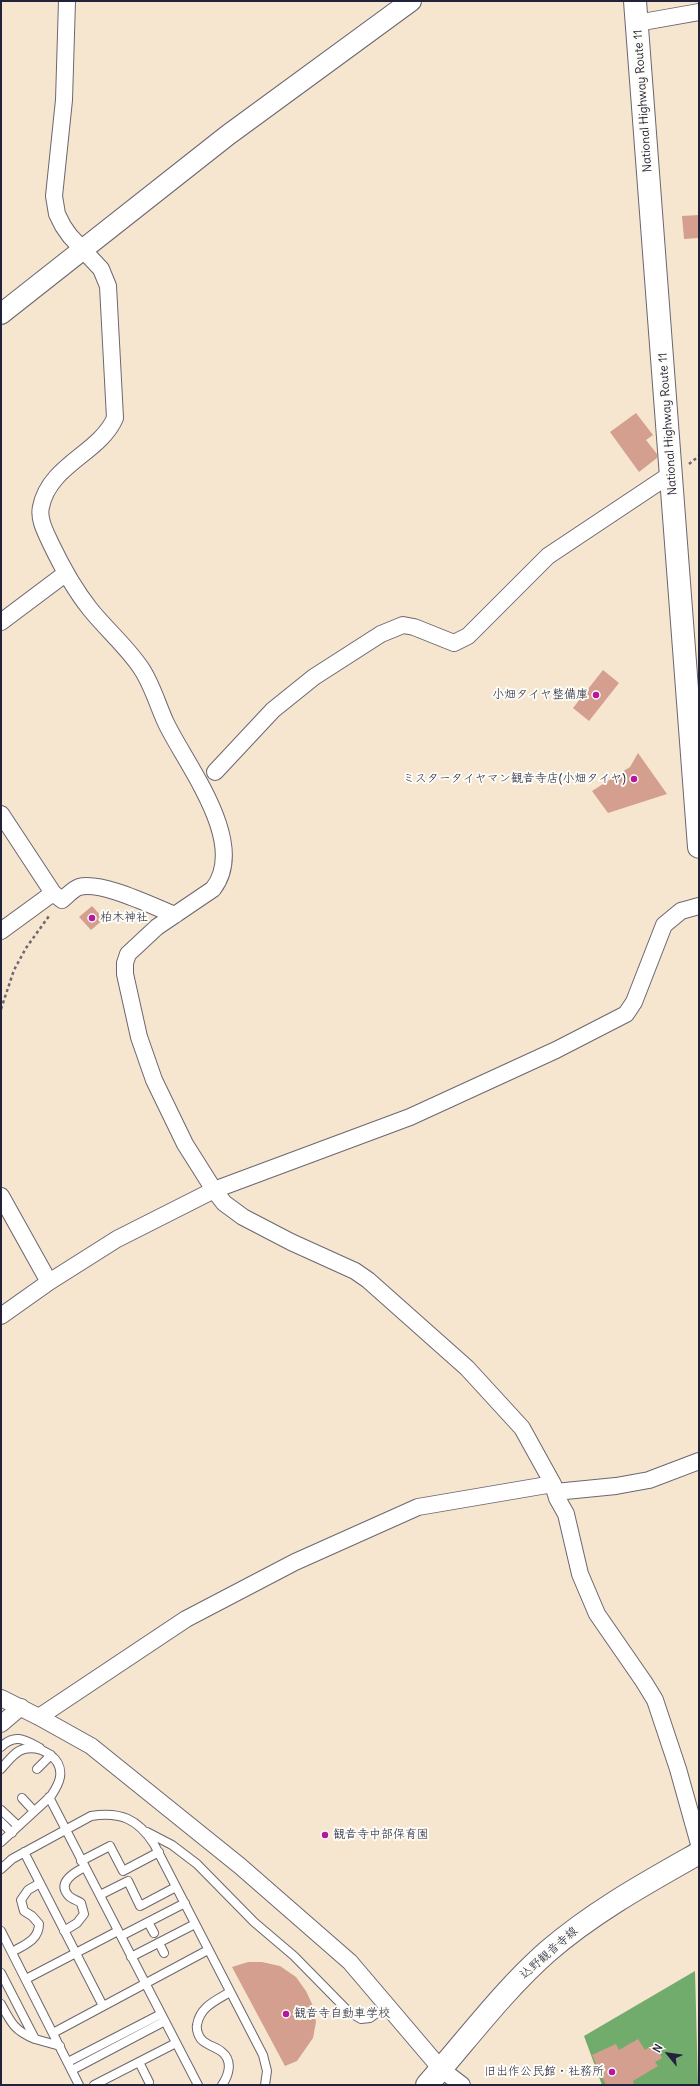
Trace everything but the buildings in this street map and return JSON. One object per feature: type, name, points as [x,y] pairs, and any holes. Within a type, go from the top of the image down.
[{"type":"main road","name":"National Highway Route 11","points":[[635,1],[699,847]]},
{"type":"main road","name":"込野観音寺線","points":[[427,2085],[510,1988],[546,1953],[576,1928],[609,1905],[699,1853]]},
{"type":"street","points":[[67,1],[64,100],[54,196],[57,214],[63,226],[70,236],[83,248],[101,269],[108,286],[115,418],[105,435],[78,456],[55,478],[40,507],[42,522],[65,574],[90,608],[142,669],[167,725],[194,768],[222,829],[223,854],[221,871],[217,884],[213,889],[157,926],[128,954],[125,963],[125,974],[139,1037],[154,1080],[185,1144],[224,1203],[243,1217],[290,1242],[355,1271],[374,1285],[467,1368],[522,1428],[566,1514],[580,1574],[597,1614],[644,1682],[654,1700],[678,1769],[699,1844]]},
{"type":"street","points":[[1,314],[228,135],[411,1]]},
{"type":"street","points":[[637,23],[699,12]]},
{"type":"street","points":[[215,772],[273,710],[314,677],[358,648],[381,634],[403,625],[414,627],[454,643],[468,636],[548,556],[671,474]]},
{"type":"street","points":[[1,622],[65,574]]},
{"type":"street","points":[[1,814],[57,897]]},
{"type":"street","points":[[1,930],[57,897],[78,887],[92,886],[132,897],[175,915]]},
{"type":"street","points":[[1,1316],[49,1282],[117,1239],[214,1190],[410,1117],[556,1050],[626,1014],[634,1002],[664,926],[682,911],[699,906]]},
{"type":"street","points":[[1,1196],[49,1282]]},
{"type":"street","points":[[39,1717],[186,1619],[295,1562],[418,1507],[554,1488],[616,1486],[649,1480],[699,1461]]},
{"type":"street","points":[[1,1698],[21,1707],[91,1746],[240,1866],[350,1962],[441,2069],[462,2085]]},
{"type":"street","points":[[1,1724],[21,1707]]},
{"type":"lane","points":[[1,1747],[11,1740],[22,1739],[50,1754],[56,1762],[60,1776],[56,1788],[49,1797],[1,1842]]},
{"type":"lane","points":[[1,1769],[23,1749],[38,1748],[50,1754]]},
{"type":"lane","points":[[37,1768],[50,1754]]},
{"type":"lane","points":[[49,1797],[198,2085]]},
{"type":"lane","points":[[22,1798],[34,1812]]},
{"type":"lane","points":[[1,1810],[18,1826]]},
{"type":"lane","points":[[1,1870],[12,1859],[91,1816],[105,1813],[126,1818],[135,1822],[146,1832],[172,1845],[197,1864],[254,1922],[294,1956],[349,2012],[361,2019],[370,2018],[388,2006]]},
{"type":"lane","points":[[1,1822],[12,1832]]},
{"type":"lane","points":[[146,1832],[196,1924],[263,2055],[267,2071],[265,2085]]},
{"type":"lane","points":[[64,1931],[77,1923],[84,1914],[82,1903],[69,1896],[66,1892],[65,1883],[67,1878],[83,1864],[110,1846],[123,1871],[158,1852]]},
{"type":"lane","points":[[24,1852],[103,2006]]},
{"type":"lane","points":[[100,1895],[128,1881],[140,1906],[176,1887]]},
{"type":"lane","points":[[12,1952],[29,1943],[37,1934],[39,1924],[32,1916],[24,1911],[21,1900],[28,1890],[40,1883]]},
{"type":"lane","points":[[26,1979],[76,1953],[119,1933],[148,1922],[184,1903]]},
{"type":"lane","points":[[148,1922],[154,1933]]},
{"type":"lane","points":[[131,1957],[196,1924]]},
{"type":"lane","points":[[1,1931],[79,2085]]},
{"type":"lane","points":[[159,1943],[164,1953]]},
{"type":"lane","points":[[53,2033],[208,1950]]},
{"type":"lane","points":[[1,1973],[35,2039]]},
{"type":"lane","points":[[222,2085],[226,2079],[229,2069],[228,2060],[222,2052],[201,2040],[196,2029],[199,2016],[208,2005],[230,1992]]},
{"type":"lane","points":[[1,2004],[10,2023],[21,2034],[60,2046]]},
{"type":"lane","points":[[70,2066],[161,2014]]},
{"type":"lane","points":[[70,2066],[165,2021]]},
{"type":"lane","points":[[94,2085],[176,2042]]},
{"type":"lane","points":[[139,2062],[149,2082]]},
{"type":"path","points":[[1,1009],[14,970],[57,897]]},
{"type":"green space","points":[[695,1971],[698,2085],[602,2085],[584,2036]]},
{"type":"place","name":"小畑タイヤ整備庫","points":[[596,695]]},
{"type":"place","name":"ミスタータイヤマン観音寺店(小畑タイヤ)","points":[[634,779]]},
{"type":"place","name":"柏木神社","points":[[92,918]]},
{"type":"place","name":"観音寺中部保育園","points":[[325,1835]]},
{"type":"place","name":"観音寺自動車学校","points":[[286,2014]]},
{"type":"place","name":"旧出作公民館・社務所","points":[[612,2072]]}]
